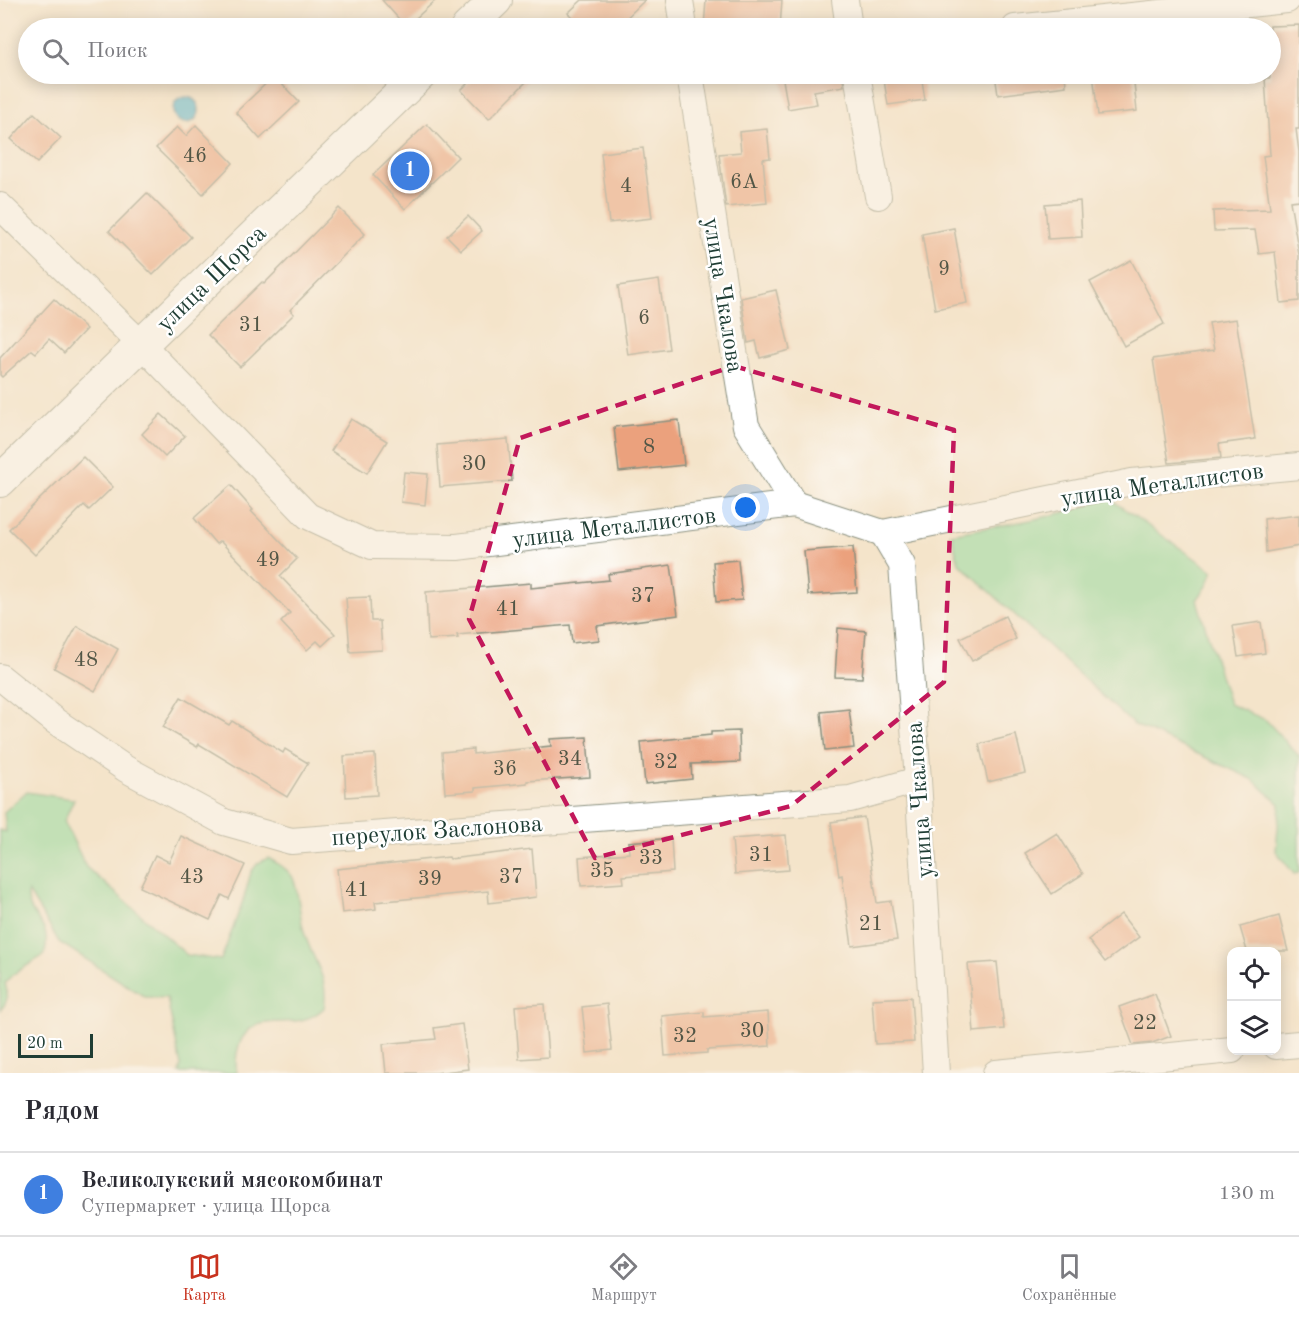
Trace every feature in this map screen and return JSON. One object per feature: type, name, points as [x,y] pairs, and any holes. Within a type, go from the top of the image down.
[{"type":"street","points":[[477,18],[496,0]]},
{"type":"street","points":[[680,0],[683,18]]},
{"type":"street","points":[[846,0],[848,18]]},
{"type":"street","points":[[1113,18],[1287,0]]},
{"type":"street","name":"улица Щорса","points":[[0,481],[411,84]]},
{"type":"street","name":"улица Чкалова","points":[[692,84],[746,426],[794,504]]},
{"type":"street","points":[[859,84],[878,196]]},
{"type":"street","name":"улица Металлистов","points":[[0,206],[142,345],[308,516],[372,546],[457,547],[794,504],[882,532],[1132,482],[1299,466]]},
{"type":"street","name":"улица Чкалова","points":[[882,532],[902,565],[936,1073]]},
{"type":"street","name":"переулок Заслонова","points":[[0,677],[55,721],[126,769],[224,822],[291,841],[850,799],[918,780]]},
{"type":"street","points":[[1281,1046],[1299,1044]]},
{"type":"street","points":[[996,1073],[1227,1050]]},
{"type":"highlighted area","points":[[734,366],[954,430],[944,682],[791,806],[595,858],[469,619],[520,438]]},
{"type":"green space","points":[[1107,497],[1213,571],[1207,586],[1197,600],[1229,704],[1266,720],[1299,756],[1299,873],[1294,874],[1276,851],[1280,804],[1252,779],[1133,724],[959,563],[951,534],[1050,516]]},
{"type":"green space","points":[[26,792],[74,799],[64,821],[86,867],[187,955],[221,960],[251,872],[258,863],[268,858],[282,866],[291,875],[295,884],[306,939],[322,976],[324,1008],[315,1015],[298,1021],[269,1022],[252,1028],[245,1034],[239,1045],[236,1059],[237,1073],[179,1073],[181,1066],[167,998],[145,997],[59,942],[28,891],[28,901],[46,934],[44,955],[12,975],[5,983],[7,998],[0,1010],[0,830],[6,832],[4,812]]},
{"type":"water","points":[[186,97],[195,101],[199,110],[195,119],[186,123],[177,119],[173,110],[177,101]]},
{"type":"building","points":[[382,0],[436,0],[416,18],[398,18]]},
{"type":"building","points":[[582,0],[645,0],[626,18],[573,18],[568,13]]},
{"type":"building","points":[[706,0],[782,0],[781,18],[705,18]]},
{"type":"building","points":[[1299,25],[1299,129],[1296,129],[1299,152],[1299,200],[1290,201],[1299,255],[1299,301],[1281,303],[1275,252],[1259,254],[1255,230],[1214,231],[1213,211],[1270,209],[1263,156],[1270,155],[1265,84],[1281,84],[1281,26]]},
{"type":"building","points":[[266,84],[282,84],[299,102],[260,139],[236,112]]},
{"type":"building","points":[[467,84],[524,84],[489,119],[461,90]]},
{"type":"building","points":[[784,84],[844,84],[844,86],[814,91],[817,104],[788,109]]},
{"type":"building","points":[[885,84],[923,84],[925,100],[888,105]]},
{"type":"building","points":[[996,84],[1066,84],[1066,86],[998,95]]},
{"type":"building","points":[[1094,84],[1134,84],[1137,111],[1098,115]]},
{"type":"building","points":[[34,113],[61,138],[37,163],[11,139]]},
{"type":"building","points":[[427,124],[458,157],[405,209],[373,175]]},
{"type":"building","points":[[196,125],[233,163],[203,194],[156,148],[177,127],[186,136]]},
{"type":"building","points":[[767,129],[770,158],[763,159],[767,203],[726,207],[719,154],[741,152],[739,132]]},
{"type":"building","points":[[643,148],[652,218],[609,223],[601,153]]},
{"type":"building","points":[[147,193],[191,237],[153,275],[109,231]]},
{"type":"building","points":[[1080,201],[1082,237],[1048,239],[1045,204]]},
{"type":"building","points":[[339,208],[365,234],[290,310],[294,314],[240,367],[208,335],[262,282],[264,284]]},
{"type":"building","points":[[468,216],[482,231],[461,250],[447,236]]},
{"type":"building","points":[[954,228],[967,303],[935,309],[922,234]]},
{"type":"building","points":[[1131,260],[1164,324],[1124,346],[1090,282]]},
{"type":"building","points":[[659,280],[669,349],[628,355],[618,286]]},
{"type":"building","points":[[776,290],[790,350],[760,358],[756,341],[748,343],[741,298]]},
{"type":"building","points":[[54,299],[86,329],[64,353],[49,339],[36,353],[32,350],[2,377],[0,358]]},
{"type":"building","points":[[1236,319],[1255,439],[1219,444],[1221,458],[1169,463],[1153,359],[1214,350],[1209,323]]},
{"type":"building","points":[[161,414],[185,436],[165,457],[142,434]]},
{"type":"building","points":[[351,419],[387,441],[367,473],[331,451]]},
{"type":"building","points":[[679,420],[684,465],[619,472],[614,427]]},
{"type":"building","points":[[508,439],[512,481],[440,487],[437,445]]},
{"type":"building","points":[[83,457],[113,487],[89,510],[84,505],[35,555],[9,529]]},
{"type":"building","points":[[404,472],[428,474],[425,505],[401,502]]},
{"type":"building","points":[[231,485],[253,510],[251,511],[297,559],[280,576],[335,634],[322,646],[317,641],[307,650],[281,622],[290,613],[220,541],[216,544],[194,518]]},
{"type":"building","points":[[1299,515],[1299,546],[1266,552],[1264,519]]},
{"type":"building","points":[[853,547],[857,592],[808,595],[804,551]]},
{"type":"building","points":[[738,560],[742,600],[716,602],[713,562]]},
{"type":"building","points":[[671,565],[678,615],[597,626],[599,640],[572,643],[570,625],[457,635],[458,638],[428,640],[426,592],[531,583],[531,588],[609,580],[608,574]]},
{"type":"building","points":[[370,597],[371,621],[380,621],[382,650],[350,652],[346,598]]},
{"type":"building","points":[[1005,616],[1016,639],[972,661],[960,638]]},
{"type":"building","points":[[1261,622],[1265,653],[1238,657],[1233,626]]},
{"type":"building","points":[[77,626],[118,649],[95,691],[54,668]]},
{"type":"building","points":[[838,628],[866,631],[862,678],[835,677]]},
{"type":"building","points":[[181,697],[229,725],[232,721],[283,753],[285,749],[308,763],[287,797],[199,744],[197,747],[163,727]]},
{"type":"building","points":[[849,709],[854,748],[825,751],[821,712]]},
{"type":"building","points":[[739,731],[740,762],[691,764],[692,779],[645,784],[641,742],[711,735],[711,732]]},
{"type":"building","points":[[1016,735],[1025,773],[988,782],[979,744]]},
{"type":"building","points":[[587,737],[590,777],[527,781],[527,783],[475,788],[475,791],[445,793],[442,752],[473,749],[473,754],[551,746],[550,739]]},
{"type":"building","points":[[375,754],[377,795],[346,797],[344,756]]},
{"type":"building","points":[[864,817],[877,903],[891,901],[897,940],[852,946],[842,875],[839,876],[831,822]]},
{"type":"building","points":[[1057,833],[1083,874],[1052,894],[1025,853]]},
{"type":"building","points":[[786,835],[789,870],[735,874],[732,839]]},
{"type":"building","points":[[181,836],[245,865],[229,899],[222,895],[210,920],[140,887],[155,855],[169,862]]},
{"type":"building","points":[[671,838],[673,872],[623,876],[624,883],[581,886],[579,857],[629,853],[628,842]]},
{"type":"building","points":[[532,849],[536,897],[489,903],[488,891],[375,902],[376,909],[342,913],[337,869]]},
{"type":"building","points":[[1121,914],[1139,937],[1105,962],[1088,940]]},
{"type":"building","points":[[1279,916],[1288,951],[1281,951],[1281,947],[1246,947],[1240,927]]},
{"type":"building","points":[[997,962],[1004,1029],[974,1032],[968,964]]},
{"type":"building","points":[[1155,994],[1171,1036],[1152,1043],[1133,1045],[1119,1007]]},
{"type":"building","points":[[911,997],[914,1042],[875,1044],[872,999]]},
{"type":"building","points":[[544,1004],[548,1057],[519,1059],[515,1006]]},
{"type":"building","points":[[607,1004],[612,1050],[587,1053],[582,1007]]},
{"type":"building","points":[[704,1012],[704,1017],[768,1012],[770,1046],[707,1050],[707,1053],[665,1056],[662,1016]]},
{"type":"building","points":[[462,1024],[468,1069],[435,1073],[386,1073],[383,1044],[436,1039],[434,1028]]},
{"type":"place","name":"Великолукский мясокомбинат","points":[[410,171]]}]
